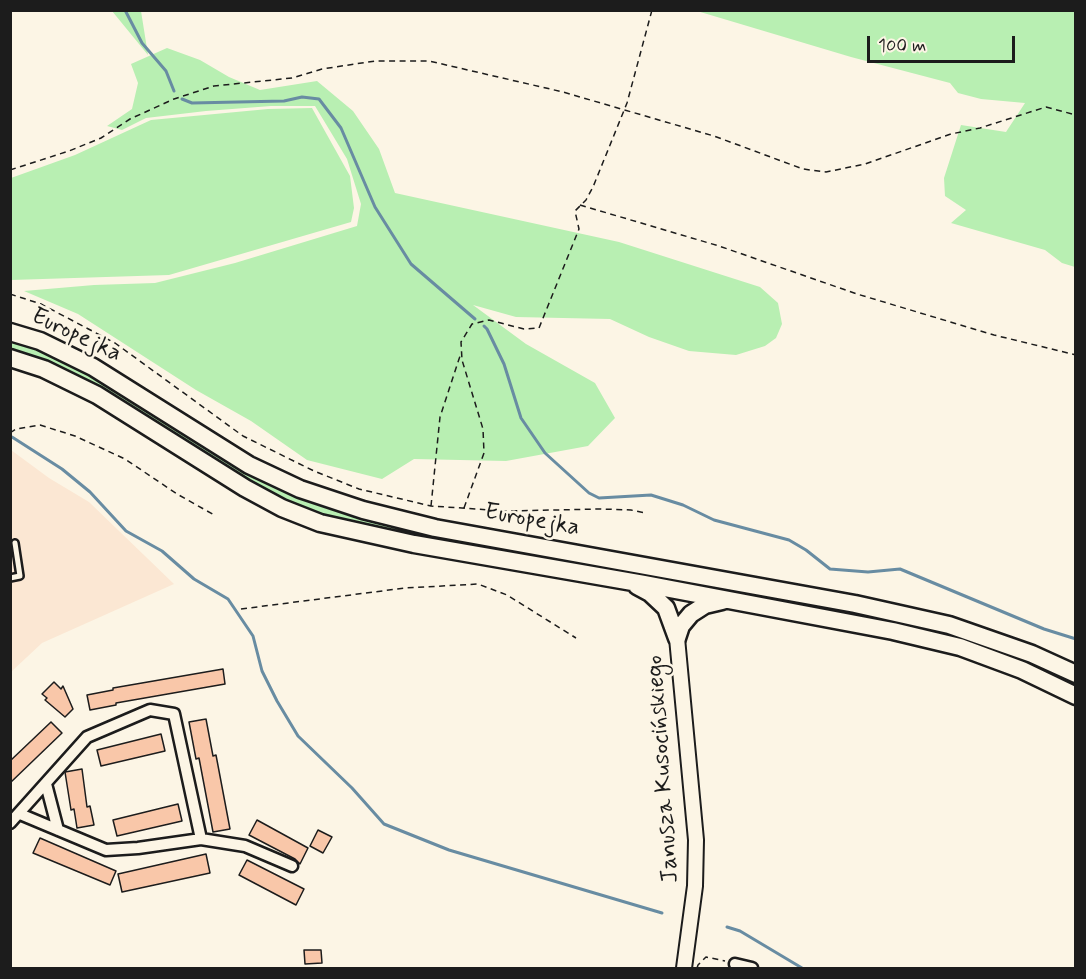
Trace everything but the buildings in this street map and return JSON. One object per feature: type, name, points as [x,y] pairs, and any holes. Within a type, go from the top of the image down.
[{"type":"main road","name":"Europejka","points":[[10,332],[40,341],[93,367],[249,465],[300,489],[363,510],[435,528],[855,604],[949,625],[1032,654],[1076,674]]},
{"type":"main road","name":"Europejka","points":[[10,358],[44,369],[98,395],[267,501],[309,519],[414,544],[893,631],[960,647],[1022,670],[1076,696]]},
{"type":"main road","points":[[631,582],[650,593],[666,608],[677,638]]},
{"type":"main road","points":[[677,638],[681,626],[691,614],[705,605],[730,600]]},
{"type":"street","name":"Janusza Kusocińskiego","points":[[677,638],[696,840],[695,886],[684,969]]},
{"type":"street","points":[[10,823],[87,737],[150,710],[174,714],[201,839]]},
{"type":"street","points":[[46,784],[58,830]]},
{"type":"street","points":[[20,814],[105,850],[201,839],[245,846],[292,866]]},
{"type":"street","points":[[735,964],[752,969]]},
{"type":"lane","points":[[10,578],[20,576],[15,543]]},
{"type":"path","points":[[463,508],[483,453],[483,429],[461,352],[461,342],[472,324],[489,320],[524,329],[539,328],[579,229],[575,211],[586,200],[593,187],[625,110],[652,10]]},
{"type":"path","points":[[10,170],[69,152],[101,138],[130,119],[174,99],[214,86],[292,78],[322,69],[375,61],[429,61],[563,92],[714,136],[803,169],[826,172],[865,164],[951,134],[980,128],[1046,107],[1076,115]]},
{"type":"path","points":[[580,205],[718,246],[857,294],[994,335],[1076,355]]},
{"type":"path","points":[[10,294],[41,304],[115,344],[243,436],[314,471],[359,489],[431,506],[506,511],[601,509],[645,513]]},
{"type":"path","points":[[431,506],[440,417],[461,352]]},
{"type":"path","points":[[10,433],[16,429],[40,425],[75,436],[125,459],[177,494],[216,516]]},
{"type":"path","points":[[241,609],[439,585],[478,584],[493,588],[576,638]]},
{"type":"path","points":[[697,969],[706,957],[735,964]]},
{"type":"shaded area","points":[[11,450],[49,478],[89,502],[174,584],[42,643],[11,672]]},
{"type":"green space","points":[[112,11],[141,11],[148,55]]},
{"type":"green space","points":[[697,11],[1075,11],[1075,267],[1062,263],[1045,250],[951,223],[966,210],[945,196],[944,178],[961,125],[1006,132],[1025,103],[981,99],[958,93],[950,83],[851,57]]},
{"type":"green space","points":[[167,48],[200,60],[229,77],[260,90],[317,81],[353,111],[379,149],[395,193],[619,242],[760,287],[778,303],[782,324],[776,338],[765,346],[736,355],[689,351],[649,337],[610,319],[516,317],[473,305],[526,344],[595,383],[615,418],[588,446],[506,461],[414,459],[382,479],[307,460],[251,421],[196,390],[78,314],[24,291],[155,283],[235,263],[357,226],[361,204],[347,159],[315,106],[271,106],[206,111],[146,118],[122,130],[107,126],[132,109],[138,83],[131,64]]},
{"type":"green space","points":[[312,108],[350,176],[354,208],[351,222],[169,275],[11,280],[11,178],[75,155],[151,120],[268,109]]},
{"type":"green space","points":[[10,339],[65,360],[346,513],[424,533],[855,611],[947,632],[1025,659],[1075,683],[1075,689],[1022,664],[319,515],[276,497],[11,352]]},
{"type":"waterway","points":[[125,10],[142,43],[166,71],[174,91]]},
{"type":"waterway","points":[[182,99],[192,103],[284,101],[302,97],[319,99],[341,128],[375,207],[411,264],[475,319]]},
{"type":"waterway","points":[[484,326],[504,364],[521,418],[545,453],[589,493],[599,498],[651,495],[683,505],[714,520],[789,540],[830,569],[868,572],[900,569],[1044,629],[1076,639]]},
{"type":"waterway","points":[[12,437],[62,469],[90,492],[126,531],[162,551],[194,579],[228,599],[253,636],[262,671],[298,736],[352,788],[384,824],[449,850],[662,913]]},
{"type":"waterway","points":[[727,927],[740,931],[802,968]]}]
